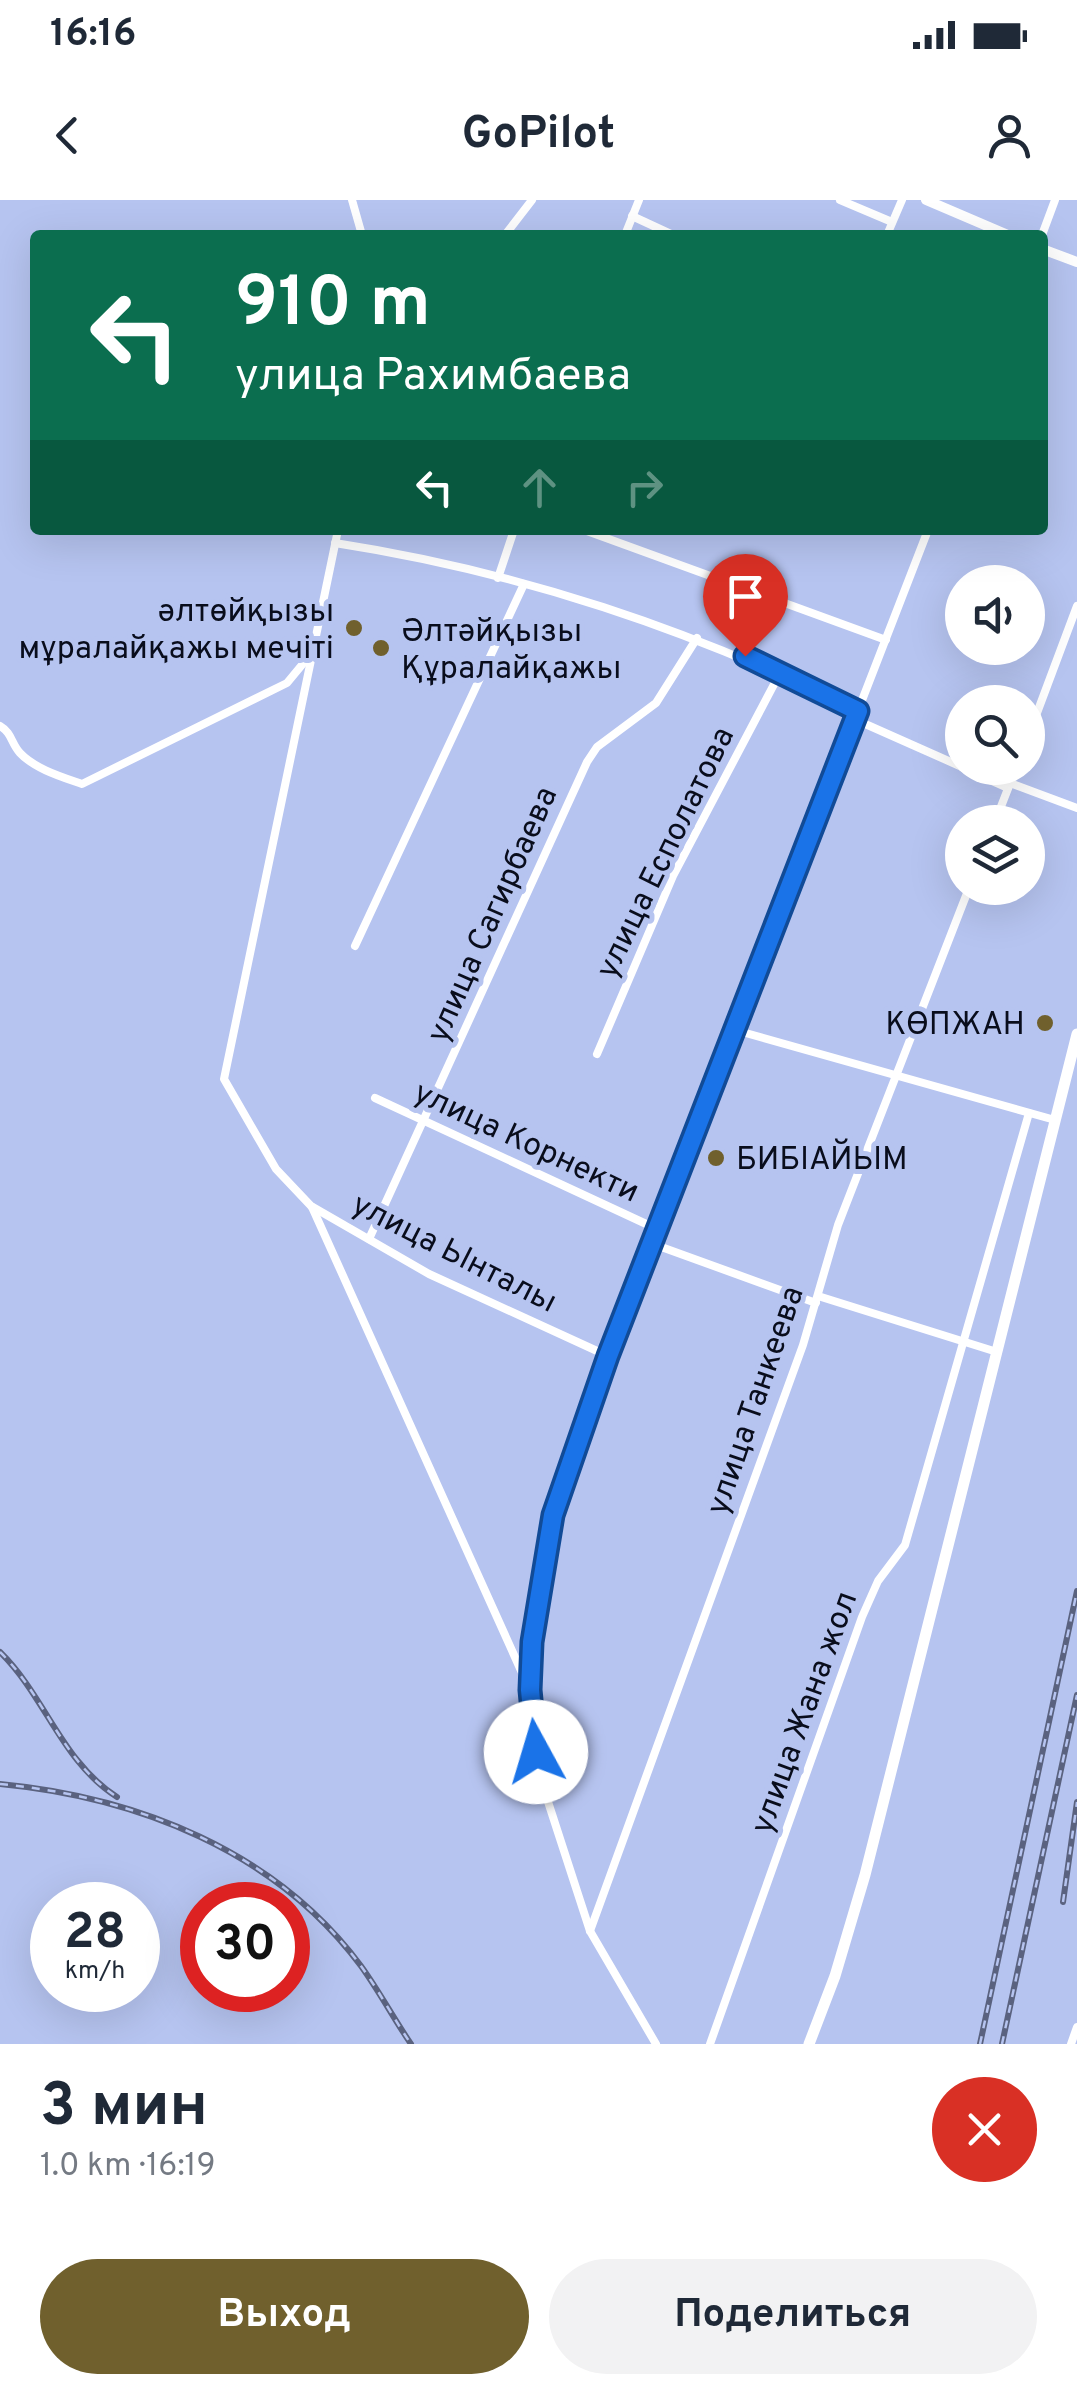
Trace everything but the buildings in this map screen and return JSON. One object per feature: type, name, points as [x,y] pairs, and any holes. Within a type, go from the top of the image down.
[{"type":"main road","points":[[809,2044],[836,1976],[864,1875],[1077,1034]]},
{"type":"street","points":[[352,200],[361,230]]},
{"type":"street","points":[[359,214],[367,200]]},
{"type":"street","points":[[509,230],[532,200]]},
{"type":"street","points":[[627,230],[638,200]]},
{"type":"street","points":[[840,200],[892,222]]},
{"type":"street","points":[[889,230],[902,200]]},
{"type":"street","points":[[926,200],[996,230]]},
{"type":"street","points":[[1044,230],[1055,200]]},
{"type":"street","points":[[632,216],[662,230]]},
{"type":"street","points":[[1048,251],[1077,262]]},
{"type":"street","points":[[0,726],[10,732],[20,753],[51,773],[82,784],[288,683],[312,653],[337,535]]},
{"type":"street","points":[[498,578],[512,535]]},
{"type":"street","points":[[598,535],[886,640]]},
{"type":"street","points":[[656,2044],[590,1931],[539,1774],[530,1690],[538,1599],[553,1515],[608,1356],[926,535]]},
{"type":"street","points":[[335,543],[450,564],[696,638],[780,673],[945,758]]},
{"type":"street","points":[[355,946],[524,584]]},
{"type":"street","points":[[1045,692],[1077,606]]},
{"type":"street","name":"улица Сагирбаева","points":[[370,1239],[587,762],[596,747],[656,703],[696,638]]},
{"type":"street","name":"улица Ынталы","points":[[312,653],[224,1079],[276,1169],[312,1206],[429,1274],[608,1356]]},
{"type":"street","name":"улица Есполатова","points":[[598,1054],[673,876],[780,673]]},
{"type":"street","points":[[1001,805],[1009,785],[1077,808]]},
{"type":"street","name":"улица Танкеева","points":[[590,1931],[817,1299],[838,1226],[962,905]]},
{"type":"street","points":[[735,1030],[1055,1120]]},
{"type":"street","name":"улица Корнекти","points":[[376,1098],[657,1229]]},
{"type":"street","name":"улица Жана жол","points":[[710,2044],[862,1617],[878,1581],[904,1545],[1030,1113]]},
{"type":"street","points":[[312,1206],[530,1690]]},
{"type":"street","points":[[653,1244],[817,1299],[997,1352]]},
{"type":"street","points":[[1070,2044],[1077,2028]]},
{"type":"railway","points":[[980,2044],[1077,1591]]},
{"type":"railway","points":[[0,1652],[82,1765],[117,1797]]},
{"type":"railway","points":[[1002,2044],[1077,1695]]},
{"type":"railway","points":[[0,1784],[102,1802],[152,1817],[246,1861],[327,1926],[361,1966],[411,2044]]},
{"type":"railway","points":[[1063,1902],[1077,1802]]},
{"type":"place","name":"әлтөйқызы мұралайқажы мечіті","points":[[354,628]]},
{"type":"place","name":"Әлтәйқызы Құралайқажы","points":[[381,648]]},
{"type":"place","name":"КӨПЖАН","points":[[1045,1023]]},
{"type":"place","name":"БИБІАЙЫМ","points":[[716,1158]]},
{"type":"route","points":[[536,1752],[530,1690],[532,1642],[553,1515],[608,1356],[858,711],[745,656]]}]
